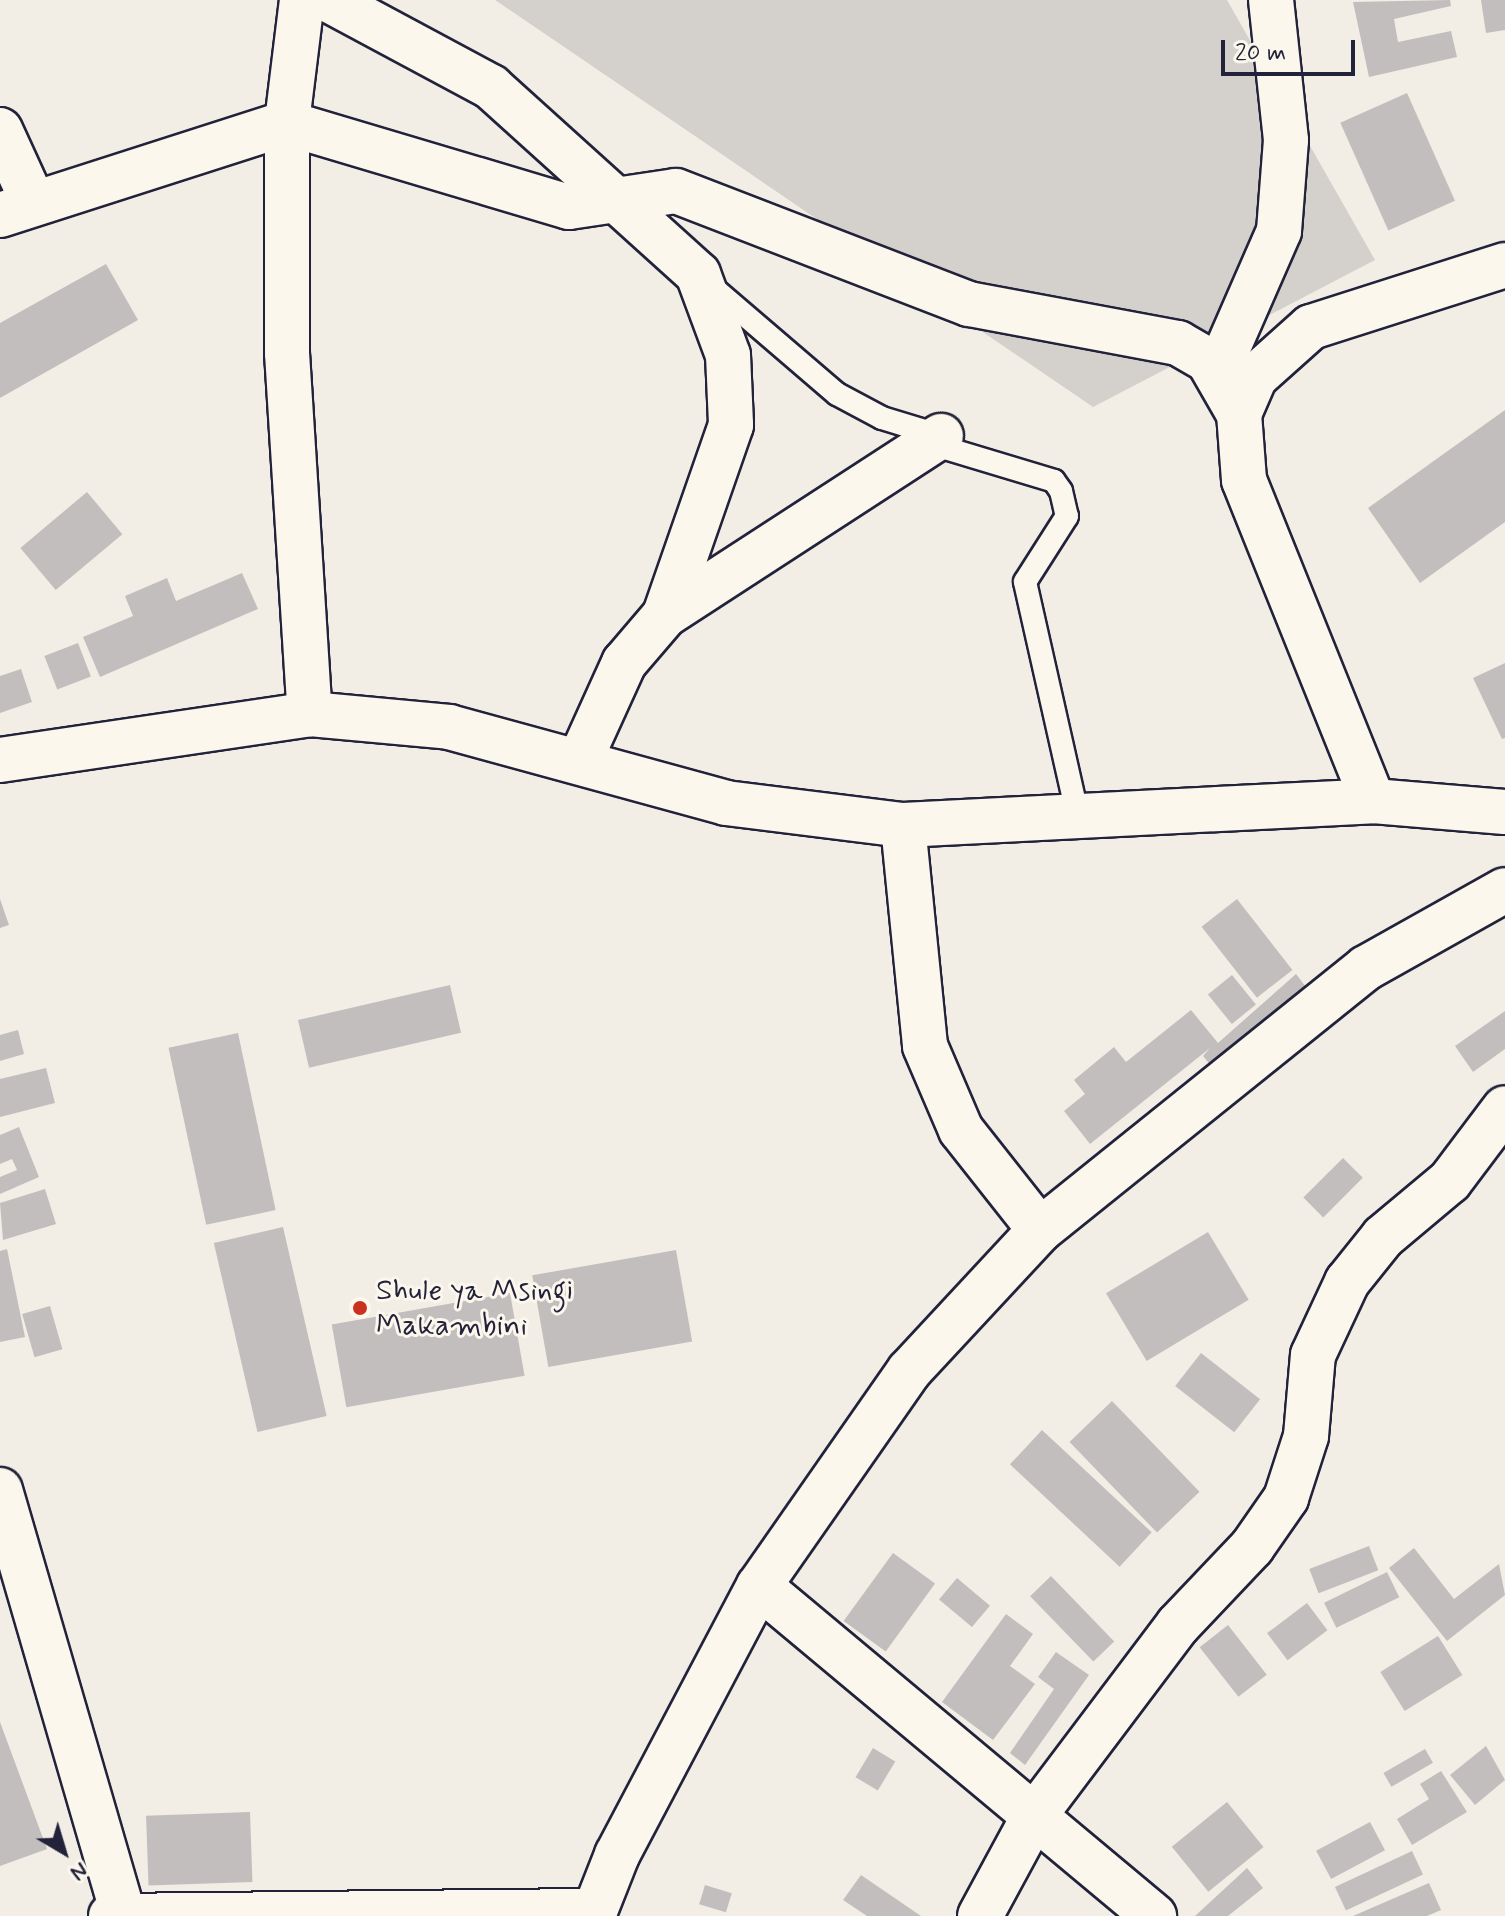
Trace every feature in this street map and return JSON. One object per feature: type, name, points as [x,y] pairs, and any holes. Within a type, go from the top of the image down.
[{"type":"street","points":[[302,0],[287,123],[287,353],[310,714]]},
{"type":"street","points":[[329,0],[476,76],[612,203],[698,274],[728,355],[731,425],[665,615]]},
{"type":"street","points":[[1217,373],[1279,231],[1286,140],[1271,0]]},
{"type":"street","points":[[0,130],[16,209],[287,123],[569,207],[612,203],[676,191],[969,304],[1178,343],[1197,350],[1217,373],[1239,414],[1244,480],[1373,801]]},
{"type":"street","points":[[1239,414],[1255,377],[1311,327],[1505,265]]},
{"type":"street","points":[[580,760],[624,663],[665,615],[941,436]]},
{"type":"street","points":[[0,760],[310,714],[449,727],[580,760],[726,803],[903,825],[1373,801],[1505,812]]},
{"type":"street","points":[[903,825],[925,1046],[961,1130],[1040,1230]]},
{"type":"street","points":[[0,1490],[120,1915],[594,1914],[617,1855],[759,1586],[909,1371],[1040,1230],[1366,968],[1505,890]]},
{"type":"street","points":[[980,1916],[1034,1816],[1178,1625],[1252,1547],[1286,1498],[1306,1436],[1313,1355],[1347,1282],[1383,1237],[1450,1181],[1505,1108]]},
{"type":"street","points":[[759,1586],[1154,1916]]},
{"type":"lane","points":[[698,274],[837,394],[882,418],[941,436],[935,445],[1054,481],[1066,502],[1067,516],[1025,582],[1078,817]]},
{"type":"shaded area","points":[[495,0],[1227,0],[1375,260],[1093,407]]},
{"type":"building","points":[[1450,0],[1451,6],[1394,19],[1398,42],[1451,31],[1457,57],[1369,77],[1353,2]]},
{"type":"building","points":[[1481,0],[1505,0],[1505,30],[1486,33]]},
{"type":"building","points":[[1407,93],[1455,201],[1388,230],[1340,123]]},
{"type":"building","points":[[106,264],[138,320],[0,398],[0,323]]},
{"type":"building","points":[[1505,410],[1505,522],[1420,583],[1368,508]]},
{"type":"building","points":[[87,492],[122,534],[56,590],[20,548]]},
{"type":"building","points":[[242,573],[258,609],[100,677],[83,637],[133,616],[125,596],[167,578],[176,601]]},
{"type":"building","points":[[78,643],[91,677],[57,690],[44,656]]},
{"type":"building","points":[[1505,663],[1505,738],[1502,739],[1473,678]]},
{"type":"building","points":[[21,669],[32,702],[0,713],[0,676]]},
{"type":"building","points":[[0,899],[9,925],[0,928]]},
{"type":"building","points":[[1237,899],[1292,970],[1257,998],[1202,927]]},
{"type":"building","points":[[1296,974],[1313,996],[1216,1072],[1203,1056],[1210,1048],[1090,1144],[1064,1111],[1085,1094],[1074,1080],[1114,1047],[1126,1062],[1191,1010],[1218,1043]]},
{"type":"building","points":[[1232,975],[1256,1005],[1232,1024],[1208,995]]},
{"type":"building","points":[[450,985],[461,1033],[309,1068],[298,1020]]},
{"type":"building","points":[[1505,1011],[1505,1049],[1473,1072],[1455,1046]]},
{"type":"building","points":[[18,1030],[24,1054],[0,1061],[0,1035]]},
{"type":"building","points":[[238,1033],[276,1210],[206,1225],[169,1048]]},
{"type":"building","points":[[46,1068],[55,1103],[0,1117],[0,1079]]},
{"type":"building","points":[[19,1127],[39,1177],[0,1194],[0,1177],[17,1170],[12,1159],[0,1164],[0,1135]]},
{"type":"building","points":[[1343,1158],[1363,1178],[1323,1217],[1303,1198]]},
{"type":"building","points":[[45,1189],[56,1224],[3,1240],[0,1203]]},
{"type":"building","points":[[283,1227],[327,1416],[257,1432],[214,1243]]},
{"type":"building","points":[[1208,1232],[1249,1300],[1147,1361],[1106,1293]]},
{"type":"building","points":[[7,1249],[25,1337],[0,1342],[0,1251]]},
{"type":"building","points":[[676,1250],[692,1342],[548,1367],[532,1275]]},
{"type":"building","points":[[510,1293],[525,1376],[346,1407],[332,1324]]},
{"type":"building","points":[[50,1306],[62,1349],[35,1357],[22,1314]]},
{"type":"building","points":[[1201,1353],[1260,1399],[1234,1432],[1175,1386]]},
{"type":"building","points":[[1112,1401],[1200,1492],[1157,1533],[1070,1442]]},
{"type":"building","points":[[1042,1430],[1152,1532],[1120,1567],[1010,1464]]},
{"type":"building","points":[[1369,1546],[1378,1570],[1319,1593],[1309,1569]]},
{"type":"building","points":[[1414,1548],[1454,1599],[1499,1564],[1505,1595],[1447,1641],[1389,1568]]},
{"type":"building","points":[[893,1553],[935,1584],[886,1652],[844,1621]]},
{"type":"building","points":[[1387,1572],[1399,1597],[1336,1628],[1324,1603]]},
{"type":"building","points":[[1051,1576],[1114,1641],[1093,1662],[1030,1596]]},
{"type":"building","points":[[957,1578],[990,1606],[972,1627],[939,1599]]},
{"type":"building","points":[[1307,1603],[1327,1630],[1288,1660],[1267,1633]]},
{"type":"building","points":[[1006,1614],[1033,1634],[1010,1666],[1035,1684],[993,1740],[942,1702]]},
{"type":"building","points":[[1228,1625],[1267,1675],[1238,1697],[1200,1647]]},
{"type":"building","points":[[1438,1636],[1462,1675],[1405,1711],[1380,1672]]},
{"type":"building","points":[[1056,1652],[1089,1675],[1025,1765],[1010,1753],[1054,1689],[1038,1677]]},
{"type":"building","points":[[0,1722],[47,1849],[0,1866]]},
{"type":"building","points":[[1486,1746],[1505,1780],[1475,1805],[1450,1775]]},
{"type":"building","points":[[873,1748],[895,1761],[878,1791],[855,1777]]},
{"type":"building","points":[[1425,1749],[1433,1763],[1391,1787],[1383,1773]]},
{"type":"building","points":[[1441,1771],[1467,1812],[1412,1845],[1397,1819],[1429,1799],[1420,1784]]},
{"type":"building","points":[[1227,1802],[1264,1847],[1208,1892],[1172,1847]]},
{"type":"building","points":[[250,1812],[252,1882],[149,1886],[146,1816]]},
{"type":"building","points":[[1370,1822],[1385,1850],[1331,1879],[1316,1851]]},
{"type":"building","points":[[1412,1851],[1423,1875],[1346,1910],[1335,1887]]},
{"type":"building","points":[[1247,1868],[1263,1888],[1228,1916],[1195,1916]]},
{"type":"building","points":[[861,1875],[921,1916],[867,1916],[843,1900]]},
{"type":"building","points":[[1429,1883],[1441,1910],[1427,1916],[1353,1916]]},
{"type":"building","points":[[705,1885],[732,1893],[726,1912],[699,1904]]},
{"type":"place","name":"Shule ya Msingi Makambini","points":[[360,1308]]}]
